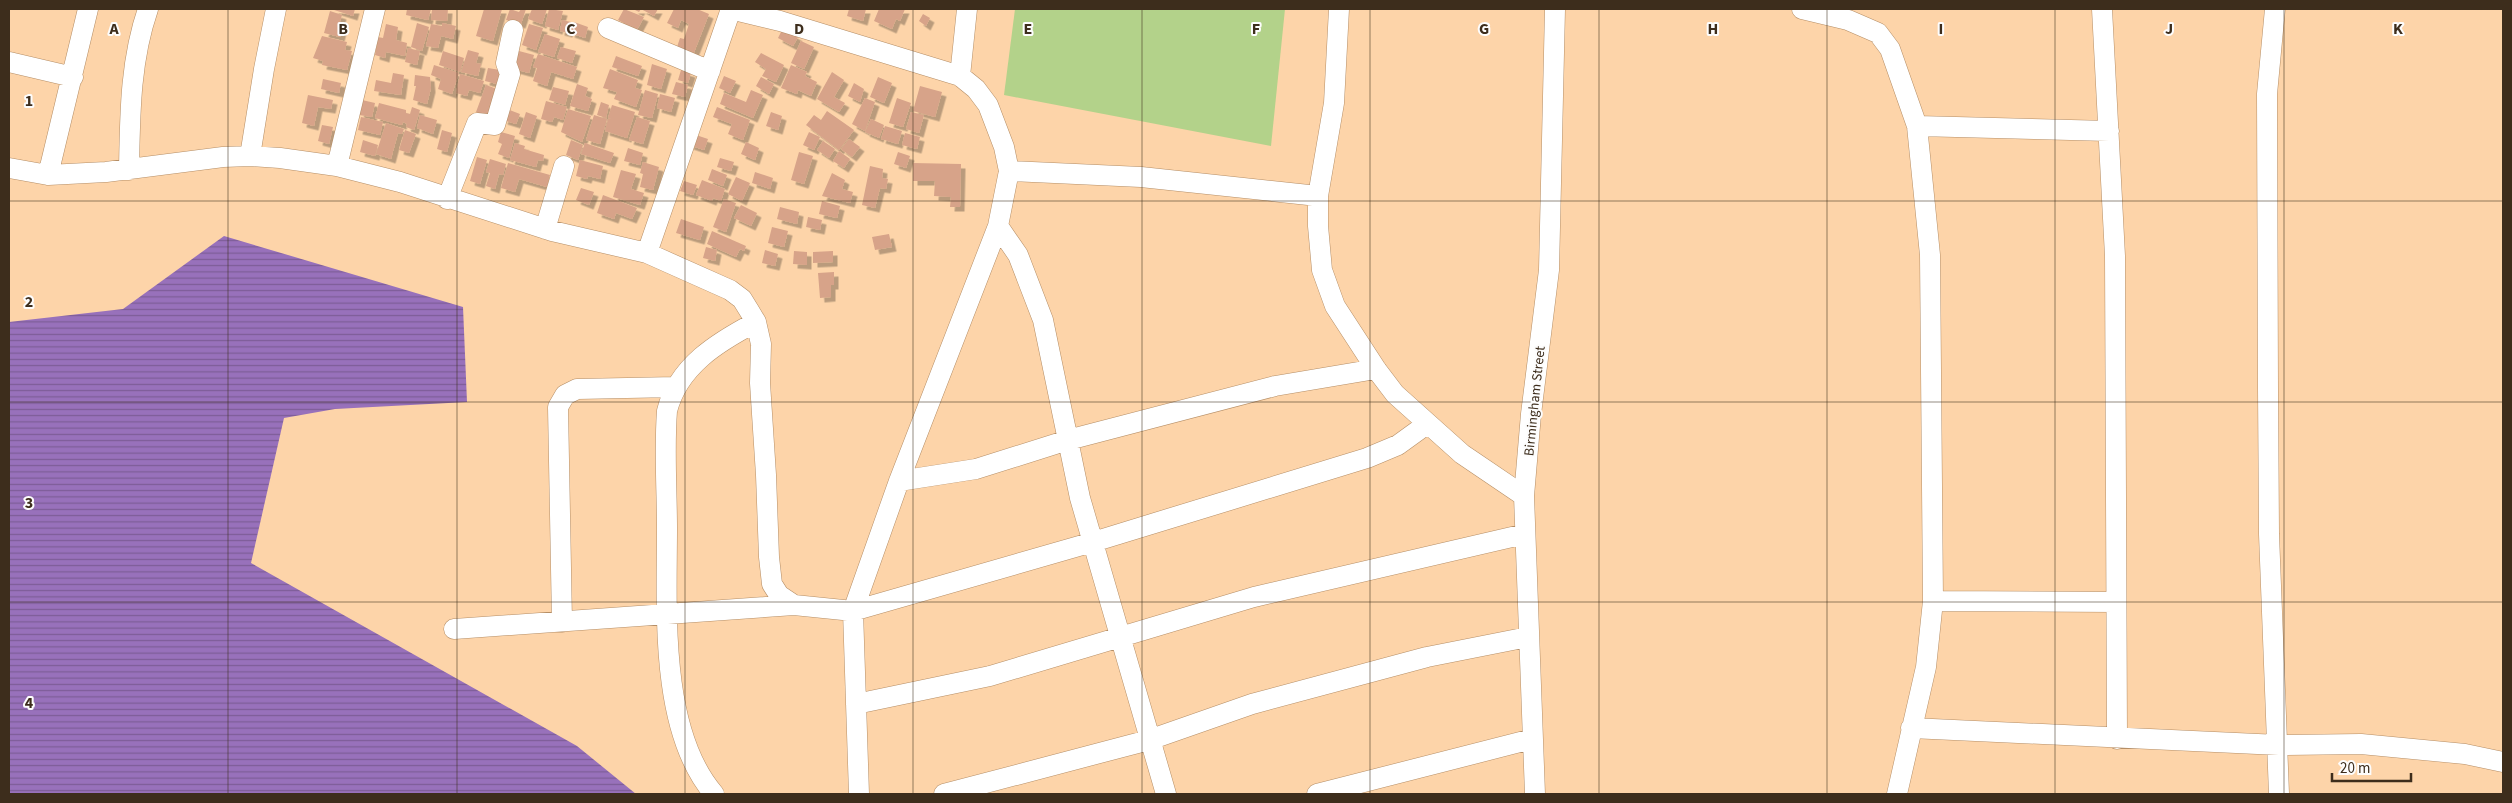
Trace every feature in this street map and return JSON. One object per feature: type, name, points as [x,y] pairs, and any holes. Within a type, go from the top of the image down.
[{"type":"street","points":[[48,175],[88,9]]},
{"type":"street","points":[[129,170],[131,82],[139,36],[148,9]]},
{"type":"street","points":[[250,156],[276,9]]},
{"type":"street","points":[[337,166],[375,9]]},
{"type":"street","points":[[647,253],[730,9],[780,21],[960,76],[976,89],[988,105],[1004,147],[1009,171],[998,226],[899,481],[853,611],[859,794]]},
{"type":"street","points":[[960,76],[967,9]]},
{"type":"street","points":[[1339,9],[1334,103],[1318,196],[1318,226],[1322,270],[1335,306],[1376,369],[1395,394],[1462,454],[1524,496]]},
{"type":"street","name":"Birmingham Street","points":[[1535,794],[1524,496],[1531,414],[1549,270],[1555,9]]},
{"type":"street","points":[[1802,9],[1866,26],[1884,40],[1917,126],[1930,255],[1932,601],[1926,667],[1897,794]]},
{"type":"street","points":[[2102,9],[2104,75],[2110,130],[2115,256],[2117,739]]},
{"type":"street","points":[[2275,9],[2267,94],[2268,389],[2269,534],[2279,746],[2279,794]]},
{"type":"street","points":[[608,28],[710,71]]},
{"type":"street","points":[[447,199],[477,123],[495,125],[510,74],[506,63],[513,30]]},
{"type":"street","points":[[9,62],[73,77]]},
{"type":"street","points":[[1917,126],[2110,130]]},
{"type":"street","points":[[9,168],[48,175],[129,170],[223,157],[250,156],[337,166],[400,182],[447,199],[546,229],[647,253],[730,290],[742,299],[756,322],[761,344],[760,383],[772,584],[779,595],[794,605]]},
{"type":"street","points":[[546,229],[564,166]]},
{"type":"street","points":[[1009,171],[1141,177],[1318,196]]},
{"type":"street","points":[[998,226],[1018,255],[1043,320],[1080,498],[1166,794]]},
{"type":"street","points":[[714,794],[695,768],[677,711],[669,665],[666,425],[669,405],[682,377],[721,341],[756,322]]},
{"type":"street","points":[[899,481],[976,468],[1068,440],[1275,386],[1376,369]]},
{"type":"street","points":[[562,622],[558,407],[565,395],[577,389],[676,387]]},
{"type":"street","points":[[454,629],[794,605],[853,611],[1093,542],[1367,458],[1398,445],[1427,424]]},
{"type":"street","points":[[856,704],[990,676],[1254,597],[1525,534]]},
{"type":"street","points":[[1932,601],[2116,602]]},
{"type":"street","points":[[944,794],[1149,740],[1270,699],[1427,657],[1528,636]]},
{"type":"street","points":[[1911,728],[2279,746],[2361,744],[2465,754],[2503,762]]},
{"type":"street","points":[[1317,794],[1532,739]]},
{"type":"green space","points":[[1015,9],[1285,9],[1271,146],[1004,95]]},
{"type":"shaded area","points":[[224,236],[463,307],[467,402],[335,409],[284,418],[251,563],[577,746],[636,794],[9,794],[9,322],[123,309]]},
{"type":"building","points":[[331,9],[355,9],[353,16]]},
{"type":"building","points":[[407,9],[431,9],[428,20],[406,15]]},
{"type":"building","points":[[432,9],[448,9],[447,21],[431,20]]},
{"type":"building","points":[[484,9],[502,9],[493,41],[476,36]]},
{"type":"building","points":[[510,9],[519,12],[521,9],[526,9],[521,24],[506,20]]},
{"type":"building","points":[[532,9],[547,9],[542,24],[528,19]]},
{"type":"building","points":[[549,9],[563,11],[558,30],[545,26]]},
{"type":"building","points":[[624,9],[644,17],[637,30],[618,20]]},
{"type":"building","points":[[641,9],[658,9],[654,16]]},
{"type":"building","points":[[674,9],[697,9],[709,14],[693,55],[677,47],[680,38],[684,39],[689,24],[681,20],[678,28],[667,23]]},
{"type":"building","points":[[849,9],[866,9],[863,21],[847,16]]},
{"type":"building","points":[[879,9],[905,9],[900,21],[896,19],[892,29],[874,21]]},
{"type":"building","points":[[330,11],[342,15],[339,25],[343,26],[340,37],[324,33]]},
{"type":"building","points":[[923,14],[930,18],[926,26],[919,21]]},
{"type":"building","points":[[562,20],[571,22],[568,33],[560,31]]},
{"type":"building","points":[[574,22],[588,27],[585,38],[570,33]]},
{"type":"building","points":[[417,23],[429,27],[422,51],[411,47]]},
{"type":"building","points":[[442,23],[456,26],[453,39],[441,36],[438,48],[426,46],[431,24],[442,26]]},
{"type":"building","points":[[386,24],[398,27],[396,40],[407,43],[405,56],[386,52],[385,58],[375,55],[378,37],[383,38]]},
{"type":"building","points":[[529,24],[543,28],[536,50],[522,45]]},
{"type":"building","points":[[783,28],[798,37],[793,46],[778,38]]},
{"type":"building","points":[[545,34],[560,39],[554,57],[538,52]]},
{"type":"building","points":[[322,36],[347,42],[345,50],[352,51],[347,70],[322,65],[323,61],[313,58]]},
{"type":"building","points":[[801,41],[814,47],[804,69],[791,63]]},
{"type":"building","points":[[561,47],[576,51],[572,63],[557,58]]},
{"type":"building","points":[[408,48],[420,51],[417,65],[405,62]]},
{"type":"building","points":[[468,50],[479,53],[476,63],[481,64],[478,76],[461,72]]},
{"type":"building","points":[[443,51],[464,58],[460,72],[439,65]]},
{"type":"building","points":[[519,51],[534,55],[529,73],[514,69]]},
{"type":"building","points":[[761,53],[784,65],[776,82],[762,76],[766,69],[755,62]]},
{"type":"building","points":[[538,54],[577,67],[573,79],[551,72],[547,86],[533,81],[537,68],[533,67]]},
{"type":"building","points":[[616,56],[642,66],[638,76],[612,67]]},
{"type":"building","points":[[652,64],[667,69],[661,89],[647,85]]},
{"type":"building","points":[[434,65],[459,73],[452,94],[438,89],[441,79],[431,75]]},
{"type":"building","points":[[791,65],[807,72],[805,76],[817,82],[811,96],[798,90],[797,94],[781,88]]},
{"type":"building","points":[[488,68],[500,70],[497,84],[485,81]]},
{"type":"building","points":[[610,69],[638,80],[635,88],[642,90],[636,107],[614,99],[617,92],[603,88]]},
{"type":"building","points":[[681,70],[691,73],[688,83],[678,80]]},
{"type":"building","points":[[832,72],[844,80],[834,97],[845,103],[839,112],[817,99]]},
{"type":"building","points":[[393,73],[404,75],[401,95],[374,91],[376,80],[391,83]]},
{"type":"building","points":[[460,74],[484,81],[480,93],[469,90],[467,96],[456,93]]},
{"type":"building","points":[[415,75],[430,77],[431,88],[427,104],[413,100],[416,86],[414,86]]},
{"type":"building","points":[[724,76],[736,81],[730,93],[719,88]]},
{"type":"building","points":[[761,77],[774,84],[769,94],[756,86]]},
{"type":"building","points":[[878,77],[892,83],[884,103],[870,97]]},
{"type":"building","points":[[323,79],[341,83],[339,93],[321,89]]},
{"type":"building","points":[[676,82],[688,85],[685,97],[672,94]]},
{"type":"building","points":[[854,83],[864,89],[860,102],[848,96]]},
{"type":"building","points":[[577,84],[588,88],[585,96],[592,99],[588,111],[570,106]]},
{"type":"building","points":[[486,85],[497,89],[487,117],[476,112]]},
{"type":"building","points":[[920,86],[942,92],[935,117],[913,111]]},
{"type":"building","points":[[553,87],[569,91],[565,105],[549,100]]},
{"type":"building","points":[[645,90],[658,94],[652,118],[638,115]]},
{"type":"building","points":[[751,90],[763,95],[753,118],[720,104],[724,93],[746,102]]},
{"type":"building","points":[[660,94],[675,98],[671,112],[657,108]]},
{"type":"building","points":[[308,95],[333,100],[331,109],[318,107],[314,126],[302,123]]},
{"type":"building","points":[[865,98],[875,102],[865,131],[852,124]]},
{"type":"building","points":[[897,98],[911,103],[903,127],[889,123]]},
{"type":"building","points":[[362,100],[375,103],[372,117],[359,115]]},
{"type":"building","points":[[546,101],[567,107],[563,120],[554,117],[552,122],[541,119]]},
{"type":"building","points":[[601,102],[609,105],[606,118],[597,115]]},
{"type":"building","points":[[379,103],[406,110],[406,113],[410,114],[412,107],[420,110],[414,130],[406,127],[407,124],[403,122],[402,125],[375,118]]},
{"type":"building","points":[[612,105],[635,112],[627,138],[605,131],[608,119],[611,119],[608,118]]},
{"type":"building","points":[[717,107],[750,120],[743,140],[728,134],[732,124],[713,117]]},
{"type":"building","points":[[507,109],[520,114],[516,124],[503,120]]},
{"type":"building","points":[[568,109],[591,116],[582,142],[561,132]]},
{"type":"building","points":[[827,111],[854,130],[839,150],[806,125],[814,115],[821,120]]},
{"type":"building","points":[[526,112],[537,116],[530,138],[519,134]]},
{"type":"building","points":[[771,112],[782,116],[778,130],[766,126]]},
{"type":"building","points":[[911,112],[924,115],[919,133],[906,129]]},
{"type":"building","points":[[420,115],[437,120],[433,134],[417,128]]},
{"type":"building","points":[[594,115],[607,119],[600,144],[586,140]]},
{"type":"building","points":[[361,117],[383,122],[380,135],[358,130]]},
{"type":"building","points":[[637,117],[650,121],[643,144],[629,140]]},
{"type":"building","points":[[871,119],[884,125],[879,138],[865,132]]},
{"type":"building","points":[[386,123],[404,129],[402,134],[398,133],[391,159],[376,154]]},
{"type":"building","points":[[322,125],[333,127],[329,144],[318,141]]},
{"type":"building","points":[[885,126],[902,131],[898,144],[881,139]]},
{"type":"building","points":[[405,130],[416,134],[409,153],[399,150]]},
{"type":"building","points":[[442,130],[452,133],[447,152],[437,149]]},
{"type":"building","points":[[501,132],[515,136],[509,158],[498,154],[502,144],[498,142]]},
{"type":"building","points":[[809,132],[820,137],[814,150],[803,145]]},
{"type":"building","points":[[905,133],[920,137],[917,149],[902,145]]},
{"type":"building","points":[[693,134],[708,139],[704,150],[689,145]]},
{"type":"building","points":[[849,139],[860,147],[852,157],[841,149]]},
{"type":"building","points":[[363,140],[378,145],[375,156],[360,152]]},
{"type":"building","points":[[571,140],[583,145],[578,160],[566,155]]},
{"type":"building","points":[[823,141],[835,149],[829,158],[817,150]]},
{"type":"building","points":[[746,142],[759,148],[755,160],[741,154]]},
{"type":"building","points":[[515,143],[525,146],[524,149],[544,155],[543,161],[538,160],[536,167],[510,160]]},
{"type":"building","points":[[585,143],[614,153],[610,163],[581,154]]},
{"type":"building","points":[[628,148],[643,153],[640,165],[624,161]]},
{"type":"building","points":[[839,151],[850,159],[844,168],[833,161]]},
{"type":"building","points":[[799,152],[813,156],[804,184],[791,180]]},
{"type":"building","points":[[898,152],[910,156],[906,168],[894,164]]},
{"type":"building","points":[[477,157],[487,160],[480,184],[470,181]]},
{"type":"building","points":[[720,158],[734,162],[731,171],[717,167]]},
{"type":"building","points":[[490,159],[506,164],[503,175],[499,174],[495,189],[486,186],[490,173],[486,172]]},
{"type":"building","points":[[580,160],[603,166],[600,179],[588,176],[587,179],[576,176]]},
{"type":"building","points":[[643,162],[659,167],[653,190],[640,187],[643,174],[640,173]]},
{"type":"building","points":[[508,163],[550,175],[547,187],[519,179],[515,192],[501,188]]},
{"type":"building","points":[[913,163],[961,164],[960,207],[950,207],[951,197],[934,196],[935,181],[913,181]]},
{"type":"building","points":[[870,166],[883,169],[882,178],[888,179],[886,189],[880,188],[875,208],[862,205]]},
{"type":"building","points":[[712,169],[727,175],[723,186],[708,180]]},
{"type":"building","points":[[621,170],[636,174],[631,189],[644,193],[640,205],[613,197]]},
{"type":"building","points":[[755,172],[773,178],[770,189],[752,183]]},
{"type":"building","points":[[832,173],[845,180],[842,189],[853,192],[850,203],[822,196]]},
{"type":"building","points":[[736,177],[750,183],[742,201],[728,194]]},
{"type":"building","points":[[702,180],[725,189],[721,201],[713,198],[712,201],[696,195]]},
{"type":"building","points":[[684,181],[697,185],[693,195],[680,191]]},
{"type":"building","points":[[581,188],[594,192],[589,205],[576,200]]},
{"type":"building","points":[[603,195],[637,208],[632,219],[616,213],[614,219],[597,213]]},
{"type":"building","points":[[724,199],[736,203],[726,232],[713,227]]},
{"type":"building","points":[[822,201],[840,206],[837,218],[819,214]]},
{"type":"building","points":[[741,205],[757,213],[751,226],[734,218]]},
{"type":"building","points":[[780,207],[799,212],[797,224],[777,219]]},
{"type":"building","points":[[808,217],[822,220],[820,230],[806,227]]},
{"type":"building","points":[[681,219],[704,227],[700,240],[676,233]]},
{"type":"building","points":[[772,227],[788,231],[784,247],[768,243]]},
{"type":"building","points":[[712,231],[746,246],[744,251],[740,249],[736,257],[707,244]]},
{"type":"building","points":[[889,234],[892,247],[875,250],[872,237]]},
{"type":"building","points":[[706,247],[717,250],[715,261],[703,258]]},
{"type":"building","points":[[765,250],[778,254],[775,266],[762,263]]},
{"type":"building","points":[[794,251],[807,252],[807,265],[793,264]]},
{"type":"building","points":[[833,251],[833,262],[813,263],[813,252]]},
{"type":"building","points":[[834,272],[834,285],[831,285],[831,297],[820,298],[818,273]]}]
